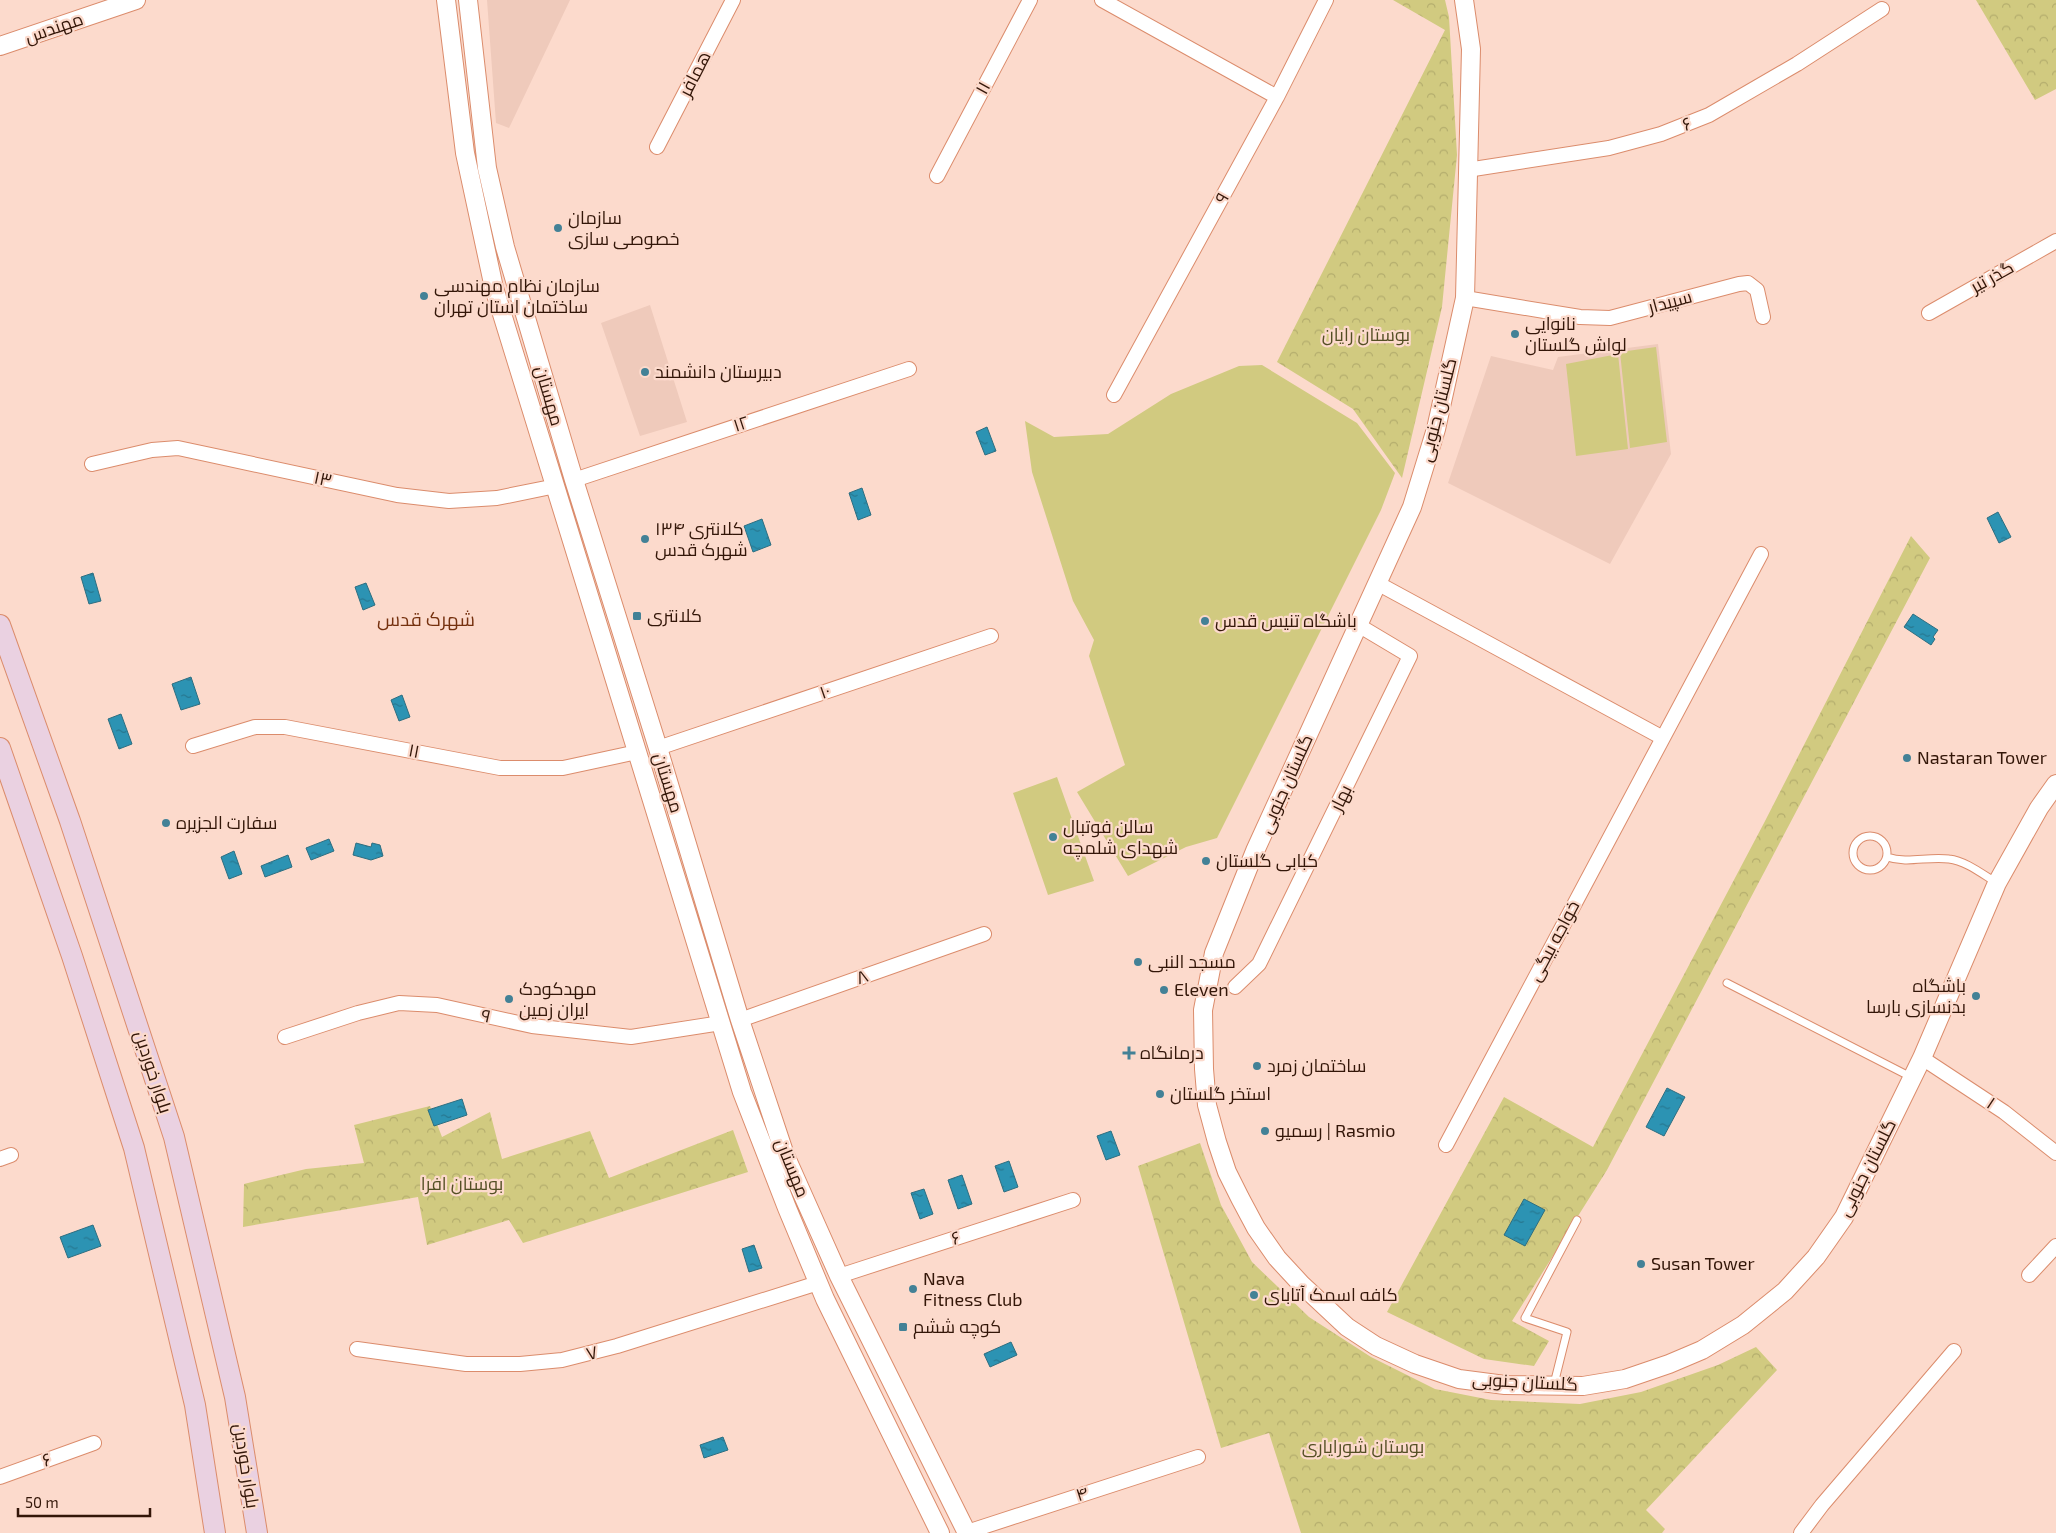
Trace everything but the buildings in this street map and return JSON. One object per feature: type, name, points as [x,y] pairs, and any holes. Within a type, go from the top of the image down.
[{"type":"main road","name":"بلوار خوردین","points":[[0,625],[70,821],[174,1136],[235,1397],[257,1533]]},
{"type":"main road","points":[[0,748],[72,956],[134,1148],[195,1405],[215,1533]]},
{"type":"street","name":"مهندس","points":[[0,46],[136,0]]},
{"type":"street","points":[[446,0],[465,153],[499,304],[742,1092],[818,1283],[940,1533]]},
{"type":"street","name":"مهستان","points":[[468,0],[487,168],[505,247],[574,480],[658,748],[740,1020],[785,1154],[839,1276],[966,1533]]},
{"type":"street","name":"همافر","points":[[657,147],[733,0]]},
{"type":"street","name":"۱۱","points":[[937,176],[1030,0]]},
{"type":"street","points":[[1102,0],[1277,97]]},
{"type":"street","name":"۹","points":[[1114,395],[1277,97],[1326,0]]},
{"type":"street","name":"گلستان جنوبی","points":[[1464,0],[1471,49],[1465,298],[1436,429],[1412,507],[1255,851],[1214,953],[1203,1010],[1207,1105],[1227,1172],[1256,1228],[1277,1258],[1301,1284],[1347,1327],[1376,1346],[1415,1364],[1459,1379],[1505,1385],[1583,1386],[1625,1379],[1702,1350],[1742,1325],[1785,1291],[1816,1257],[1844,1218],[1922,1058],[1997,883],[2039,808],[2056,784]]},
{"type":"street","name":"۶","points":[[1467,170],[1609,148],[1661,134],[1709,115],[1797,64],[1882,9]]},
{"type":"street","name":"گذر تیر","points":[[1929,313],[2056,241]]},
{"type":"street","name":"سپیدار","points":[[1465,298],[1580,317],[1610,318],[1748,283],[1757,290],[1762,317]]},
{"type":"street","points":[[499,304],[520,297]]},
{"type":"street","name":"۱۲","points":[[574,480],[909,369]]},
{"type":"street","name":"۱۳","points":[[92,464],[152,450],[178,448],[397,495],[449,501],[497,498],[556,486]]},
{"type":"street","points":[[556,486],[574,480]]},
{"type":"street","name":"خواجه بیگی","points":[[1446,1145],[1761,554]]},
{"type":"street","points":[[1378,582],[1663,738]]},
{"type":"street","name":"بهار","points":[[1235,987],[1259,964],[1410,656],[1358,625]]},
{"type":"street","name":"۱۰","points":[[658,748],[991,636]]},
{"type":"street","name":"۱۱","points":[[192,746],[255,727],[285,727],[500,768],[563,768],[637,752]]},
{"type":"street","points":[[637,752],[658,748]]},
{"type":"street","name":"۸","points":[[740,1020],[984,934]]},
{"type":"street","name":"۹","points":[[285,1038],[358,1013],[399,1003],[437,1005],[532,1026],[631,1037],[721,1023]]},
{"type":"street","points":[[721,1023],[740,1020]]},
{"type":"street","name":"۱","points":[[1922,1058],[2004,1112],[2056,1153]]},
{"type":"street","name":"۶","points":[[839,1276],[1073,1200]]},
{"type":"street","points":[[2029,1275],[2056,1246]]},
{"type":"street","points":[[818,1283],[839,1276]]},
{"type":"street","name":"۷","points":[[358,1349],[466,1364],[520,1364],[562,1360],[617,1346],[818,1283]]},
{"type":"street","points":[[1801,1533],[1822,1505],[1954,1351]]},
{"type":"street","name":"۶","points":[[1,1474],[94,1443]]},
{"type":"street","name":"۴","points":[[966,1533],[1198,1457]]},
{"type":"lane","points":[[1866,836],[1878,837],[1886,846],[1887,857],[1881,866],[1876,869],[1865,869],[1860,867],[1854,858],[1854,847],[1856,842],[1866,836]]},
{"type":"lane","points":[[1887,857],[1898,861],[1949,859],[1972,867],[1997,883]]},
{"type":"lane","points":[[1727,982],[1912,1077]]},
{"type":"lane","points":[[1554,1387],[1567,1332],[1526,1318],[1577,1220]]},
{"type":"shaded area","points":[[487,0],[570,0],[509,128],[496,123]]},
{"type":"shaded area","name":"دبیرستان دانشمند","points":[[650,305],[687,422],[640,436],[601,323]]},
{"type":"shaded area","points":[[1658,344],[1671,454],[1610,564],[1448,483],[1491,356],[1553,370],[1558,357]]},
{"type":"green space","name":"بوستان رایان","points":[[1393,0],[1445,0],[1449,17],[1457,155],[1442,307],[1402,478],[1353,409],[1277,362],[1445,30]]},
{"type":"green space","points":[[1976,0],[2056,0],[2056,89],[2035,100]]},
{"type":"green space","points":[[1656,347],[1667,442],[1630,448],[1620,352]]},
{"type":"green space","points":[[1618,354],[1628,449],[1576,456],[1566,364]]},
{"type":"green space","name":"باشگاه تنیس قدس","points":[[1262,365],[1357,423],[1395,473],[1381,510],[1217,838],[1186,847],[1128,876],[1077,792],[1125,765],[1089,656],[1094,640],[1073,601],[1032,472],[1025,421],[1054,437],[1108,434],[1171,394],[1239,366]]},
{"type":"green space","points":[[1911,536],[1930,558],[1607,1170],[1512,1321],[1549,1341],[1534,1366],[1484,1359],[1387,1312],[1504,1097],[1593,1147],[1764,823]]},
{"type":"green space","name":"سالن فوتبال شهدای شلمچه","points":[[1057,777],[1094,881],[1048,895],[1013,793]]},
{"type":"green space","name":"بوستان افرا","points":[[430,1106],[442,1137],[490,1112],[502,1159],[590,1131],[609,1178],[733,1130],[748,1172],[523,1243],[509,1220],[427,1245],[418,1197],[243,1227],[244,1184],[306,1169],[364,1163],[354,1125]]},
{"type":"green space","name":"بوستان شورایاری","points":[[1200,1143],[1221,1205],[1252,1262],[1309,1317],[1371,1357],[1435,1389],[1491,1400],[1580,1404],[1641,1392],[1718,1365],[1756,1347],[1777,1370],[1646,1510],[1665,1529],[1662,1533],[1301,1533],[1269,1433],[1221,1448],[1138,1166]]},
{"type":"water","points":[[987,427],[996,451],[985,455],[976,432]]},
{"type":"water","points":[[862,488],[871,515],[858,520],[849,493]]},
{"type":"water","points":[[1998,512],[2011,537],[1999,543],[1987,518]]},
{"type":"water","points":[[762,519],[771,545],[753,552],[744,526]]},
{"type":"water","points":[[93,573],[101,601],[89,604],[81,577]]},
{"type":"water","points":[[366,583],[375,605],[363,610],[355,587]]},
{"type":"water","points":[[1913,614],[1938,630],[1933,637],[1935,639],[1931,645],[1904,627]]},
{"type":"water","points":[[191,677],[200,704],[181,710],[172,684]]},
{"type":"water","points":[[402,695],[410,717],[399,721],[391,700]]},
{"type":"water","points":[[121,714],[132,744],[119,749],[108,719]]},
{"type":"water","points":[[329,839],[334,851],[311,860],[306,848]]},
{"type":"water","points":[[356,843],[371,847],[372,843],[380,845],[383,856],[371,860],[353,855]]},
{"type":"water","points":[[234,851],[242,874],[229,879],[221,857]]},
{"type":"water","points":[[288,855],[292,867],[265,877],[261,866]]},
{"type":"water","points":[[1667,1088],[1685,1097],[1664,1136],[1646,1127]]},
{"type":"water","points":[[462,1099],[467,1115],[434,1126],[428,1110]]},
{"type":"water","points":[[1111,1131],[1120,1155],[1106,1160],[1097,1136]]},
{"type":"water","points":[[1009,1161],[1018,1187],[1004,1192],[995,1166]]},
{"type":"water","points":[[962,1175],[972,1204],[958,1209],[948,1180]]},
{"type":"water","points":[[924,1189],[933,1214],[920,1219],[911,1193]]},
{"type":"water","points":[[1524,1199],[1545,1210],[1525,1246],[1504,1235]]},
{"type":"water","points":[[93,1225],[101,1246],[68,1258],[60,1237]]},
{"type":"water","points":[[754,1245],[762,1268],[749,1272],[742,1249]]},
{"type":"water","points":[[1011,1342],[1017,1355],[990,1367],[984,1354]]},
{"type":"water","points":[[723,1437],[728,1450],[704,1458],[700,1445]]},
{"type":"place","name":"سازمان خصوصی سازی","points":[[558,228]]},
{"type":"place","name":"سازمان نظام مهندسی ساختمان استان تهران","points":[[424,296]]},
{"type":"place","name":"نانوایی لواش گلستان","points":[[1515,334]]},
{"type":"place","name":"دبیرستان دانشمند","points":[[645,372]]},
{"type":"place","name":"کلانتری ۱۳۴ شهرک قدس","points":[[645,539]]},
{"type":"place","name":"کلانتری","points":[[637,616]]},
{"type":"place","name":"باشگاه تنیس قدس","points":[[1205,621]]},
{"type":"place","name":"Nastaran Tower","points":[[1907,758]]},
{"type":"place","name":"سفارت الجزیره","points":[[166,823]]},
{"type":"place","name":"سالن فوتبال شهدای شلمچه","points":[[1053,837]]},
{"type":"place","name":"کبابی گلستان","points":[[1206,861]]},
{"type":"place","name":"مسجد النبی","points":[[1138,962]]},
{"type":"place","name":"Eleven","points":[[1164,990]]},
{"type":"place","name":"باشگاه بدنسازی بارسا","points":[[1976,996]]},
{"type":"place","name":"مهدکودک ایران زمین","points":[[509,999]]},
{"type":"place","name":"درمانگاه","points":[[1129,1053]]},
{"type":"place","name":"ساختمان زمرد","points":[[1257,1066]]},
{"type":"place","name":"استخر گلستان","points":[[1160,1094]]},
{"type":"place","name":"رسمیو | Rasmio","points":[[1265,1131]]},
{"type":"place","name":"Susan Tower","points":[[1641,1264]]},
{"type":"place","name":"Nava Fitness Club","points":[[913,1289]]},
{"type":"place","name":"کافه اسمک آتابای","points":[[1254,1295]]},
{"type":"place","name":"کوچه ششم","points":[[903,1327]]},
{"type":"district","name":"شهرک قدس","points":[[426,619]]}]
